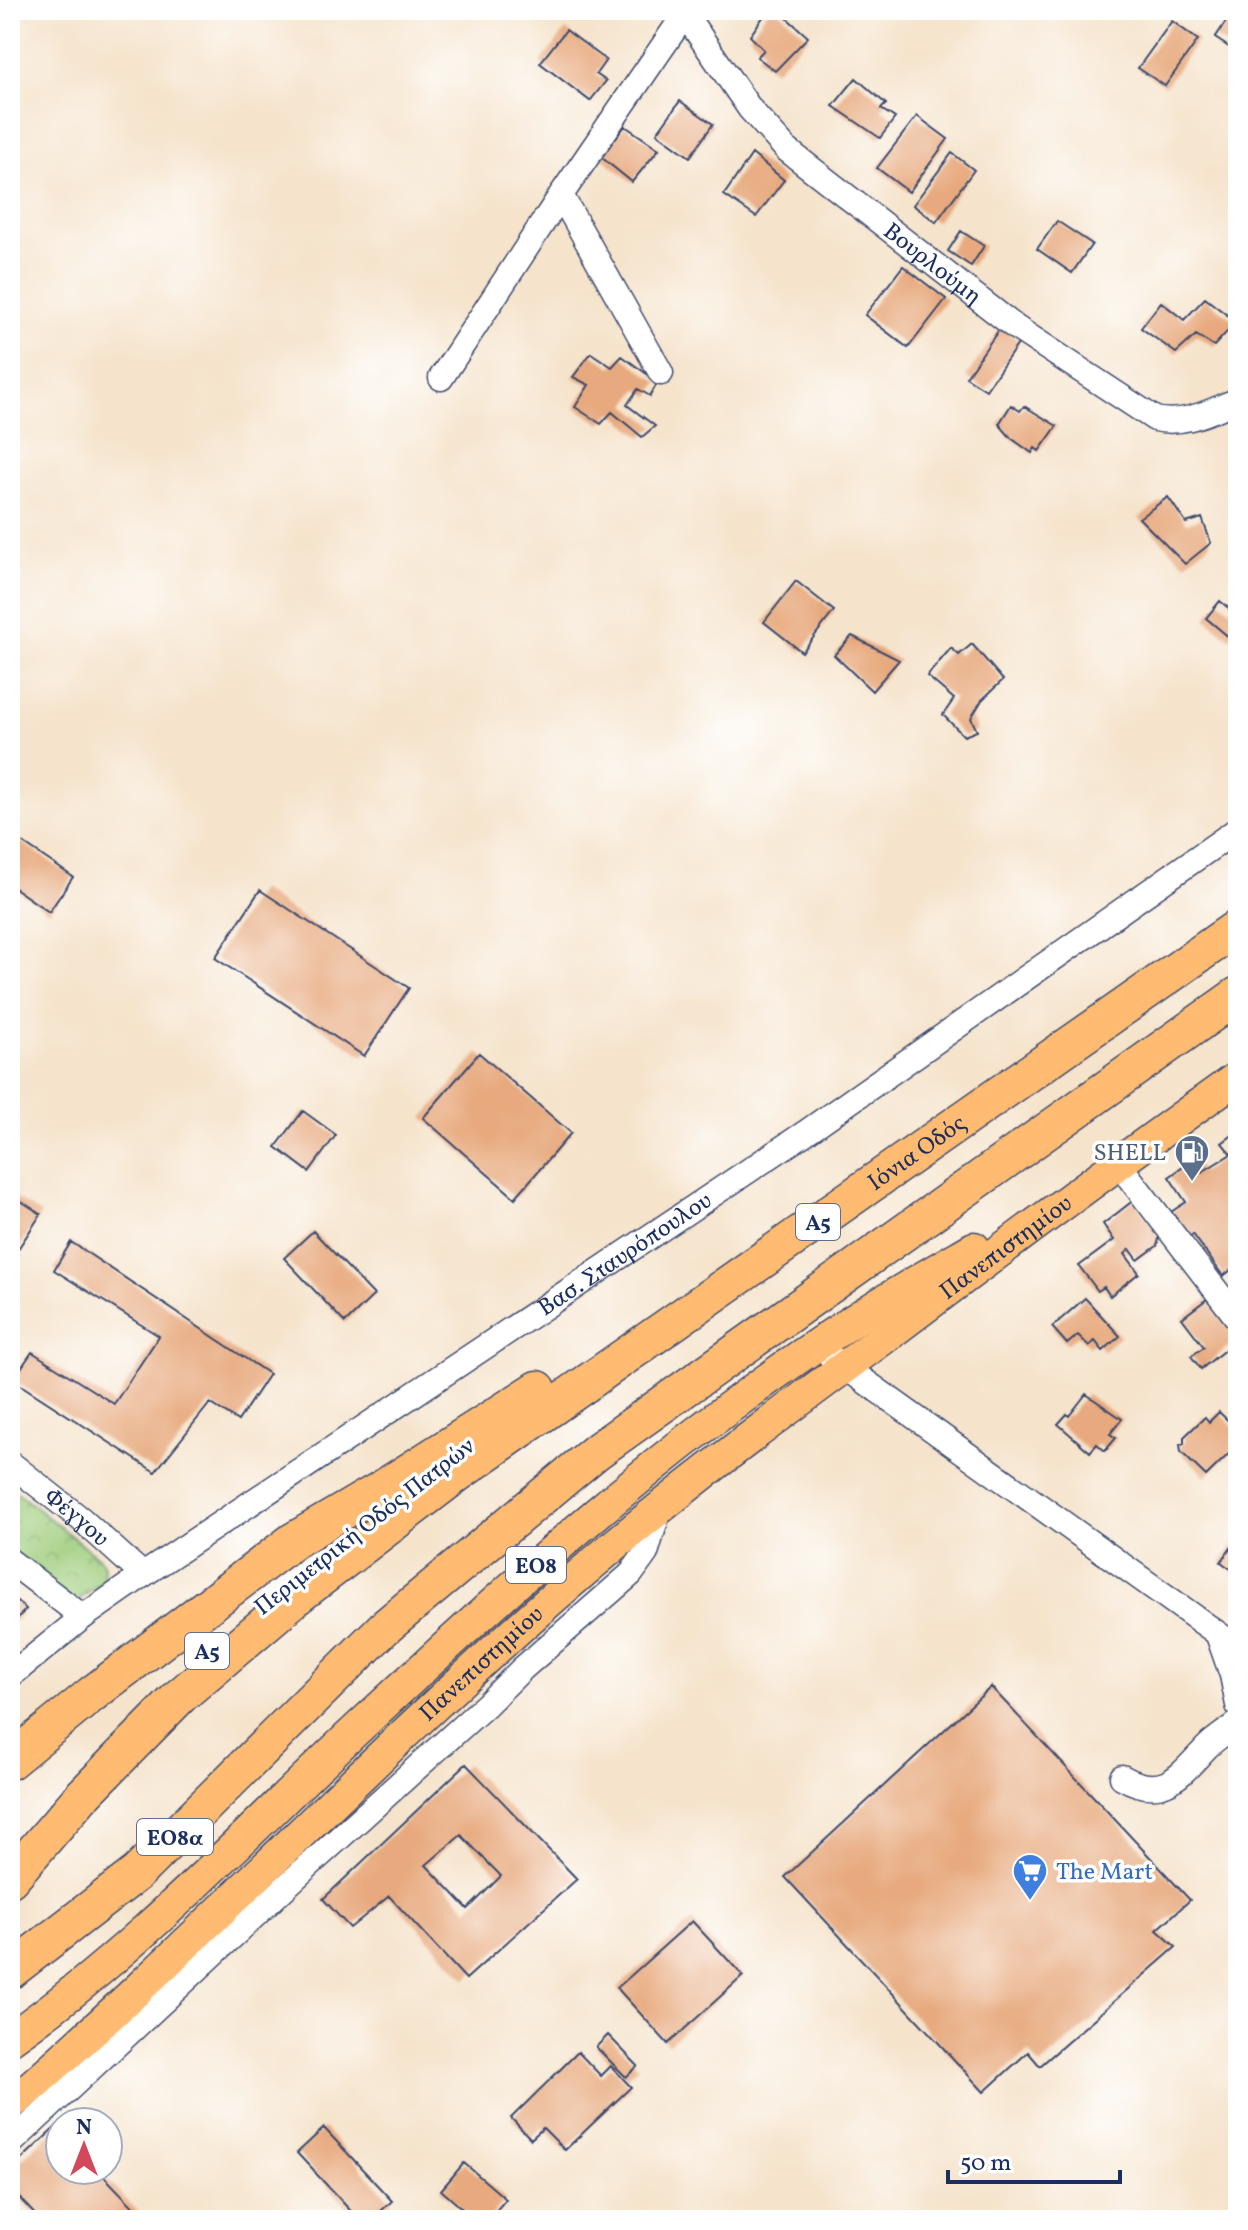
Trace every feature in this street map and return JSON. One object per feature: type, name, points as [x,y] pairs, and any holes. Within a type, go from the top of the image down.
[{"type":"highway","name":"Ιόνια Οδός","points":[[514,1405],[1238,902]]},
{"type":"highway","name":"Ιόνια Οδός","points":[[400,1519],[457,1474],[1238,927]]},
{"type":"highway","name":"Α5","points":[[597,1451],[1238,995]]},
{"type":"highway","points":[[10,1761],[92,1694],[293,1541],[514,1405]]},
{"type":"highway","name":"Περιμετρική Οδός Πατρών","points":[[10,1849],[76,1777],[221,1638],[331,1550],[429,1481],[514,1405]]},
{"type":"highway","name":"ΕΟ8α","points":[[10,1971],[137,1873],[384,1628],[597,1451]]},
{"type":"highway","name":"Περιμετρική Οδός Πατρών","points":[[10,1879],[81,1797],[180,1696],[299,1595],[400,1519]]},
{"type":"main road","name":"ΕΟ8","points":[[1118,1163],[1238,1077]]},
{"type":"main road","name":"Πανεπιστημίου","points":[[10,2039],[99,1971],[574,1531],[680,1447],[816,1346],[890,1297],[1118,1163]]},
{"type":"main road","name":"Πανεπιστημίου","points":[[10,2105],[153,1974],[471,1671],[660,1507],[1118,1163]]},
{"type":"street","points":[[441,378],[683,12]]},
{"type":"street","name":"Βουρλούμη","points":[[683,12],[750,109],[786,149],[1015,327],[1155,419],[1173,422],[1186,420],[1238,400]]},
{"type":"street","points":[[561,195],[661,373]]},
{"type":"street","name":"Βασ. Σταυρόπουλου","points":[[10,1676],[83,1617],[143,1575],[805,1133],[1238,829]]},
{"type":"street","points":[[1118,1163],[1238,1319]]},
{"type":"street","points":[[816,1346],[1228,1642],[1238,1705]]},
{"type":"street","name":"Φέγγου","points":[[10,1463],[81,1519],[143,1575]]},
{"type":"street","points":[[10,2144],[294,1879],[476,1715],[522,1669],[631,1574],[646,1553],[660,1507]]},
{"type":"street","points":[[10,1561],[83,1617]]},
{"type":"street","points":[[1122,1777],[1135,1785],[1153,1787],[1176,1780],[1211,1743],[1238,1723]]},
{"type":"green space","points":[[10,1487],[100,1559],[104,1566],[103,1581],[75,1603],[10,1552]]},
{"type":"building","points":[[768,10],[778,10],[808,37],[775,71],[757,57],[764,50],[750,36]]},
{"type":"building","points":[[1234,10],[1238,10],[1238,53],[1215,38]]},
{"type":"building","points":[[1172,21],[1198,40],[1165,86],[1138,68]]},
{"type":"building","points":[[566,30],[606,60],[596,74],[606,81],[590,101],[540,63]]},
{"type":"building","points":[[856,78],[886,104],[881,109],[895,118],[880,138],[833,106]]},
{"type":"building","points":[[680,101],[713,124],[690,157],[657,133]]},
{"type":"building","points":[[917,116],[948,139],[909,192],[877,168]]},
{"type":"building","points":[[625,126],[659,149],[632,182],[601,157]]},
{"type":"building","points":[[952,153],[974,170],[936,222],[913,205]]},
{"type":"building","points":[[752,154],[784,180],[756,217],[724,195]]},
{"type":"building","points":[[1057,221],[1092,244],[1072,273],[1037,249]]},
{"type":"building","points":[[961,231],[984,246],[971,266],[948,251]]},
{"type":"building","points":[[903,266],[946,299],[908,348],[865,315]]},
{"type":"building","points":[[1205,298],[1236,322],[1214,346],[1196,335],[1176,353],[1141,328],[1161,302],[1184,320]]},
{"type":"building","points":[[1000,328],[1020,341],[986,390],[966,377]]},
{"type":"building","points":[[591,353],[612,367],[622,356],[658,382],[650,396],[638,389],[627,405],[655,426],[642,437],[612,412],[601,424],[575,407],[589,385],[573,377]]},
{"type":"building","points":[[1011,405],[1020,411],[1024,406],[1057,426],[1039,451],[1035,448],[1032,453],[1011,438],[999,424]]},
{"type":"building","points":[[1168,497],[1186,523],[1202,518],[1211,543],[1185,564],[1139,518]]},
{"type":"building","points":[[796,581],[834,611],[802,652],[764,622]]},
{"type":"building","points":[[1220,601],[1238,616],[1238,629],[1230,638],[1206,618]]},
{"type":"building","points":[[852,636],[899,660],[872,691],[834,655]]},
{"type":"building","points":[[972,644],[1003,680],[982,700],[971,718],[977,731],[964,736],[943,715],[954,699],[927,676],[951,648],[959,655]]},
{"type":"building","points":[[10,834],[73,877],[49,912],[10,885]]},
{"type":"building","points":[[260,890],[409,988],[364,1056],[215,958]]},
{"type":"building","points":[[479,1053],[571,1133],[515,1198],[423,1118]]},
{"type":"building","points":[[303,1111],[336,1135],[309,1172],[276,1147]]},
{"type":"building","points":[[1238,1131],[1238,1265],[1223,1276],[1193,1234],[1188,1239],[1171,1212],[1186,1202],[1169,1177],[1193,1160],[1202,1172],[1231,1154],[1222,1143]]},
{"type":"building","points":[[10,1194],[41,1214],[10,1261]]},
{"type":"building","points":[[1134,1200],[1160,1235],[1157,1246],[1138,1260],[1130,1249],[1125,1254],[1139,1273],[1110,1296],[1104,1287],[1098,1291],[1079,1266],[1114,1240],[1103,1224]]},
{"type":"building","points":[[313,1231],[374,1295],[345,1323],[284,1258]]},
{"type":"building","points":[[71,1242],[269,1374],[238,1421],[210,1403],[155,1472],[13,1380],[32,1352],[114,1404],[159,1336],[54,1270]]},
{"type":"building","points":[[1085,1298],[1120,1336],[1103,1351],[1095,1341],[1089,1346],[1078,1335],[1067,1344],[1052,1327]]},
{"type":"building","points":[[1207,1299],[1238,1339],[1201,1369],[1191,1356],[1204,1347],[1182,1318]]},
{"type":"building","points":[[1086,1394],[1122,1419],[1110,1434],[1116,1438],[1105,1451],[1097,1444],[1090,1452],[1058,1424],[1067,1414],[1069,1416]]},
{"type":"building","points":[[1219,1412],[1238,1430],[1238,1445],[1206,1476],[1181,1452],[1180,1444],[1184,1444],[1184,1437],[1205,1417],[1209,1422]]},
{"type":"building","points":[[1238,1538],[1238,1574],[1221,1562]]},
{"type":"building","points":[[10,1595],[26,1609],[10,1627]]},
{"type":"building","points":[[991,1687],[1190,1900],[1157,1930],[1176,1947],[1040,2066],[1028,2052],[984,2092],[785,1877]]},
{"type":"building","points":[[466,1764],[577,1879],[466,1979],[389,1896],[350,1928],[323,1899]],"holes":[[[461,1835],[501,1876],[468,1909],[426,1865]]]},
{"type":"building","points":[[692,1921],[743,1976],[668,2044],[617,1988]]},
{"type":"building","points":[[608,2035],[638,2066],[626,2077],[596,2047]]},
{"type":"building","points":[[578,2052],[601,2076],[611,2066],[631,2087],[565,2150],[543,2128],[531,2139],[511,2118]]},
{"type":"building","points":[[324,2128],[392,2201],[371,2220],[359,2220],[297,2153]]},
{"type":"building","points":[[44,2138],[44,2186],[113,2186],[146,2220],[40,2220],[10,2188],[10,2170]]},
{"type":"building","points":[[464,2163],[506,2199],[488,2220],[475,2220],[441,2190]]},
{"type":"place","name":"SHELL","points":[[1192,1183]]},
{"type":"place","name":"The Mart","points":[[1030,1902]]}]
